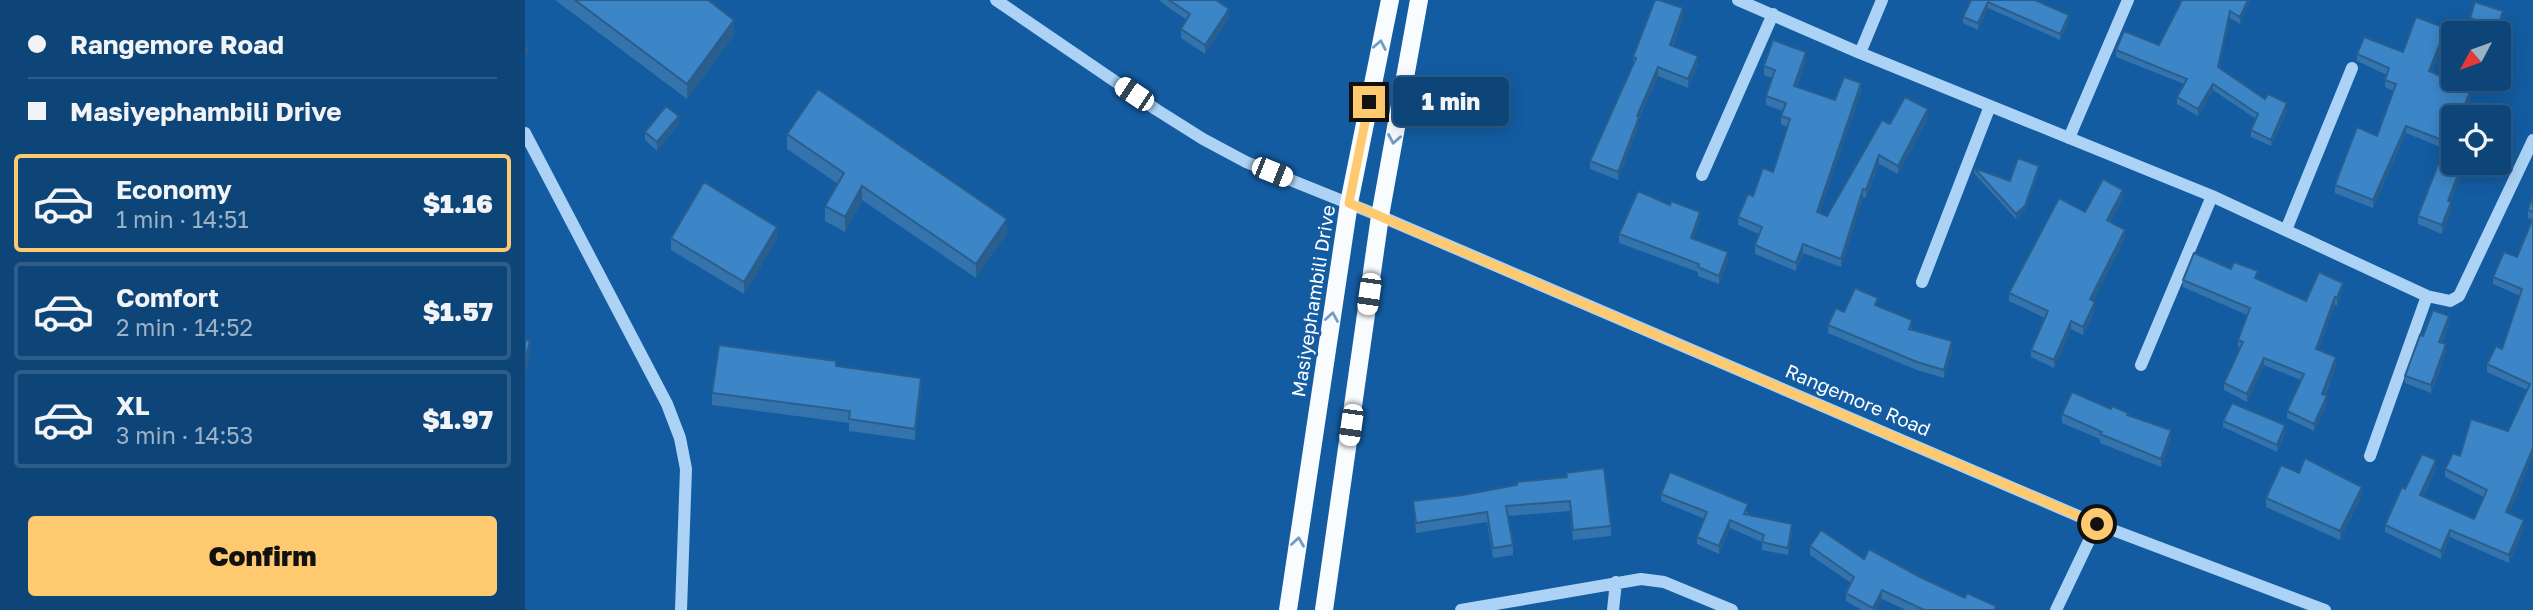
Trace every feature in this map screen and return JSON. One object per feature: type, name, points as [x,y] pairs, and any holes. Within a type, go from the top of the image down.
[{"type":"main road","name":"Masiyephambili Drive","points":[[1288,610],[1349,203],[1389,0]]},
{"type":"main road","points":[[1324,610],[1380,216],[1419,0]]},
{"type":"street","name":"Rangemore Road","points":[[996,0],[1203,139],[1246,162],[1380,216],[2097,524],[2325,610]]},
{"type":"street","points":[[1738,0],[1860,53],[2212,196],[2427,296],[2450,300],[2459,296],[2533,140]]},
{"type":"street","points":[[1860,53],[1882,0]]},
{"type":"street","points":[[2069,138],[2128,0]]},
{"type":"street","points":[[1702,175],[1773,14]]},
{"type":"street","points":[[2286,230],[2352,68]]},
{"type":"street","points":[[1922,282],[1990,106]]},
{"type":"street","points":[[525,133],[667,404],[680,438],[686,469],[681,610]]},
{"type":"street","points":[[2141,365],[2212,196]]},
{"type":"street","points":[[2370,456],[2427,296]]},
{"type":"street","points":[[2056,610],[2097,524]]},
{"type":"street","points":[[1461,610],[1641,579],[1664,582],[1732,610]]},
{"type":"street","points":[[1613,610],[1616,582]]},
{"type":"building","points":[[575,0],[708,0],[734,20],[687,84]]},
{"type":"building","points":[[1169,0],[1216,0],[1229,9],[1205,45],[1181,29],[1190,14]]},
{"type":"building","points":[[1655,0],[1683,8],[1670,45],[1698,56],[1688,79],[1658,67],[1637,116],[1639,117],[1618,172],[1590,161],[1636,58],[1633,57]]},
{"type":"building","points":[[1971,0],[2035,0],[2069,15],[2060,34],[1988,2],[1978,23],[1963,17]]},
{"type":"building","points":[[2182,0],[2248,0],[2240,17],[2230,11],[2218,67],[2265,99],[2268,94],[2287,103],[2271,140],[2251,130],[2258,114],[2213,84],[2198,109],[2177,97],[2187,79],[2116,50],[2124,31],[2159,45]]},
{"type":"building","points":[[2475,2],[2503,11],[2499,21],[2478,21],[2470,18]]},
{"type":"building","points":[[2416,17],[2441,26],[2441,41],[2429,71],[2441,76],[2441,91],[2470,91],[2465,105],[2441,105],[2441,140],[2406,126],[2373,200],[2335,185],[2357,127],[2377,136],[2396,84],[2385,80],[2389,68],[2357,54],[2364,37],[2403,52]]},
{"type":"building","points":[[1773,40],[1806,52],[1794,86],[1835,100],[1844,77],[1861,83],[1817,212],[1827,216],[1882,120],[1890,124],[1905,97],[1928,109],[1898,166],[1879,155],[1866,190],[1863,189],[1841,259],[1803,244],[1796,263],[1755,245],[1762,227],[1738,217],[1748,194],[1753,196],[1763,168],[1773,172],[1790,119],[1781,116],[1786,103],[1766,96],[1775,70],[1764,66]]},
{"type":"building","points":[[818,89],[1007,219],[976,264],[862,186],[845,217],[825,206],[844,173],[787,134]]},
{"type":"building","points":[[666,106],[679,116],[657,142],[645,132]]},
{"type":"building","points":[[2441,157],[2441,175],[2458,175],[2448,201],[2451,202],[2442,225],[2418,216]]},
{"type":"building","points":[[2018,158],[2039,166],[2025,206],[2016,214],[1974,168],[2010,181]]},
{"type":"building","points":[[2103,179],[2123,190],[2107,220],[2125,230],[2090,299],[2095,302],[2083,327],[2071,321],[2054,360],[2031,350],[2048,311],[2009,293],[2059,198],[2085,212]]},
{"type":"building","points":[[704,182],[777,227],[744,282],[671,238]]},
{"type":"building","points":[[1638,191],[1670,205],[1671,201],[1700,212],[1691,238],[1728,252],[1719,276],[1698,267],[1699,264],[1619,234]]},
{"type":"building","points":[[2533,196],[2533,212],[2528,210]]},
{"type":"building","points":[[2533,218],[2533,448],[2506,512],[2524,520],[2509,555],[2450,530],[2441,551],[2385,525],[2402,487],[2405,489],[2422,454],[2436,460],[2420,495],[2474,519],[2487,490],[2445,469],[2453,453],[2460,456],[2471,419],[2508,431],[2530,384],[2487,364],[2496,346],[2502,349],[2522,289],[2493,277],[2504,252],[2517,257]]},
{"type":"building","points":[[2194,253],[2231,269],[2234,262],[2258,271],[2255,278],[2306,301],[2319,272],[2343,283],[2337,298],[2335,297],[2316,349],[2336,357],[2322,394],[2327,396],[2314,424],[2287,411],[2304,374],[2264,358],[2247,394],[2224,383],[2243,342],[2238,340],[2250,308],[2183,280]]},
{"type":"building","points":[[1855,288],[1878,298],[1875,305],[1912,320],[1909,329],[1952,341],[1944,370],[1917,362],[1828,325],[1836,308],[1844,312]]},
{"type":"building","points":[[2433,310],[2449,316],[2439,342],[2446,344],[2431,385],[2405,376],[2420,335],[2423,336]]},
{"type":"building","points":[[525,340],[530,341],[525,360]]},
{"type":"building","points":[[719,345],[836,361],[836,366],[921,378],[915,429],[849,419],[850,411],[712,393]]},
{"type":"building","points":[[2072,392],[2171,430],[2161,459],[2100,434],[2102,432],[2062,414]]},
{"type":"building","points":[[2232,403],[2285,425],[2277,445],[2223,421]]},
{"type":"building","points":[[2305,458],[2362,487],[2340,531],[2266,498],[2281,465],[2299,473]]},
{"type":"building","points":[[1604,468],[1611,526],[1573,530],[1570,501],[1506,506],[1513,545],[1493,548],[1487,512],[1416,523],[1413,501],[1463,495],[1517,485],[1517,482],[1567,477],[1566,473]]},
{"type":"building","points":[[1670,472],[1748,504],[1744,514],[1792,524],[1788,548],[1762,542],[1764,535],[1730,520],[1719,546],[1697,537],[1707,512],[1661,494]]},
{"type":"building","points":[[1821,530],[1864,559],[1869,549],[1965,598],[1967,593],[1996,606],[1994,610],[1924,610],[1882,590],[1873,608],[1846,593],[1854,577],[1810,546]]},
{"type":"route","points":[[1369,102],[1349,203],[2097,524]]}]
